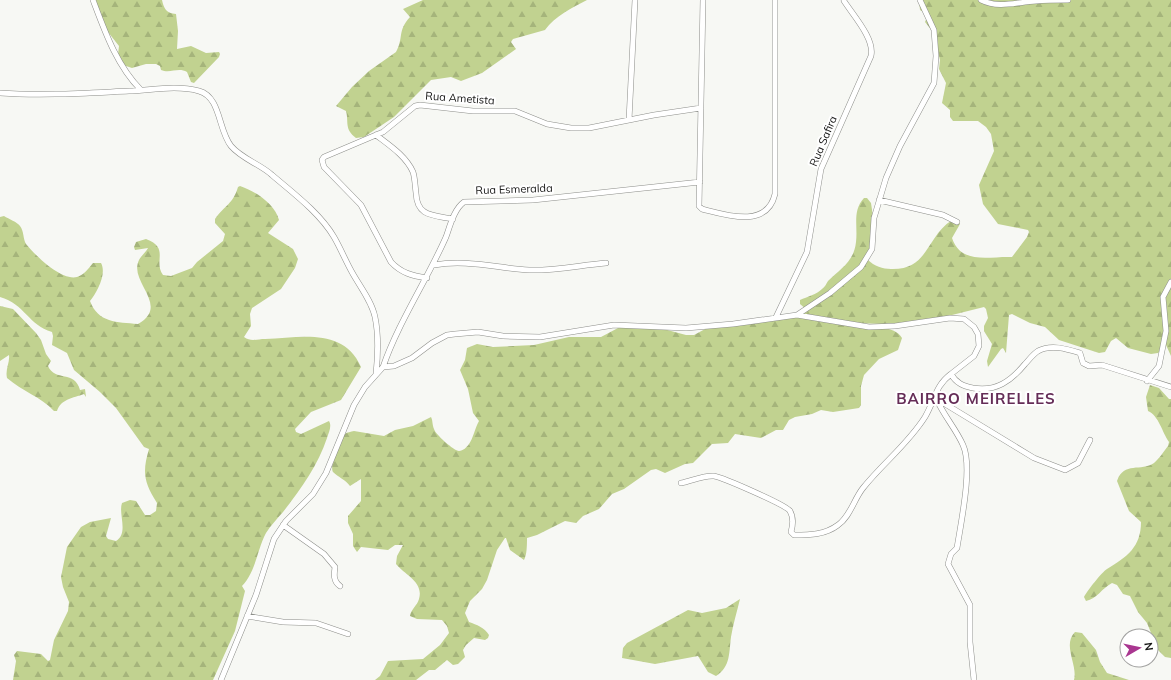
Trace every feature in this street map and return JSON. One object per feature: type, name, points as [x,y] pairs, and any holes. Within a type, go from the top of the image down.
[{"type":"street","points":[[93,0],[103,27],[128,76],[141,90]]},
{"type":"street","points":[[629,120],[635,0]]},
{"type":"street","points":[[703,0],[699,206],[702,209],[733,217],[745,217],[760,214],[768,208],[773,201],[776,190],[775,0]]},
{"type":"street","points":[[797,314],[830,293],[861,267],[872,249],[874,218],[879,200],[900,146],[934,83],[936,56],[934,30],[920,0]]},
{"type":"street","points":[[981,0],[989,4],[1004,5],[1036,1],[1068,0]]},
{"type":"street","name":"Rua Safira","points":[[776,318],[808,252],[821,169],[871,56],[872,46],[844,2]]},
{"type":"street","points":[[0,93],[44,95],[188,89],[205,93],[211,98],[223,130],[232,147],[241,156],[259,165],[272,175],[326,226],[334,237],[375,316],[378,342],[376,375]]},
{"type":"street","name":"Rua Ametista","points":[[427,278],[413,276],[396,268],[391,262],[361,205],[331,176],[322,163],[324,157],[376,135],[392,126],[416,106],[420,105],[473,111],[515,111],[547,124],[571,128],[589,128],[654,115],[701,108]]},
{"type":"street","points":[[376,135],[392,147],[413,172],[416,201],[420,209],[426,214],[453,219]]},
{"type":"street","name":"Rua Esmeralda","points":[[383,367],[390,347],[434,265],[453,219],[461,204],[468,201],[533,200],[700,182]]},
{"type":"street","points":[[879,200],[943,215],[957,222]]},
{"type":"street","points":[[434,265],[451,262],[472,262],[502,268],[531,270],[606,263]]},
{"type":"street","points":[[1147,381],[1157,369],[1160,362],[1166,331],[1163,297],[1171,282]]},
{"type":"street","points":[[221,680],[247,616],[274,539],[283,525],[312,494],[326,472],[354,405],[365,387],[383,367],[394,366],[412,358],[447,335],[466,332],[502,336],[540,337],[614,325],[698,327],[776,318],[797,314],[869,327],[895,326],[950,318],[964,319],[974,327],[978,334],[979,346],[974,356],[940,384],[936,399],[917,428],[892,459],[864,487],[843,521],[835,527],[822,533],[794,535],[791,532],[794,523],[790,511],[784,505],[772,502],[725,478],[712,476],[681,483]]},
{"type":"street","points":[[951,374],[957,383],[970,388],[983,389],[997,387],[1013,377],[1038,351],[1058,348],[1080,353],[1083,363],[1089,366],[1102,365],[1147,381],[1171,387]]},
{"type":"street","points":[[936,399],[1034,458],[1065,470],[1078,463],[1090,440]]},
{"type":"street","points":[[936,399],[958,434],[966,455],[967,474],[957,548],[951,554],[948,564],[970,605],[970,642],[974,680]]},
{"type":"street","points":[[283,525],[324,554],[335,567],[334,576],[336,583],[340,586]]},
{"type":"street","points":[[247,616],[283,622],[316,623],[348,634]]},
{"type":"green space","points":[[92,0],[162,0],[166,10],[170,13],[176,14],[178,31],[177,49],[191,46],[206,53],[219,52],[219,57],[194,83],[191,82],[187,72],[184,71],[164,71],[161,70],[160,66],[156,64],[146,64],[132,68],[117,63],[119,46],[108,32]]},
{"type":"green space","points":[[423,0],[587,0],[559,16],[545,30],[513,39],[511,42],[516,49],[482,73],[461,81],[451,77],[431,80],[394,117],[364,137],[356,138],[352,135],[348,128],[346,111],[336,106],[352,87],[369,71],[396,52],[400,43],[403,26],[410,17],[403,9]]},
{"type":"green space","points":[[919,0],[1171,0],[1171,356],[1166,345],[1158,353],[1151,354],[1128,348],[1116,338],[1111,341],[1105,352],[1099,353],[1059,340],[1045,327],[1030,323],[1012,314],[1009,315],[1006,353],[1003,348],[1001,349],[988,367],[987,361],[992,344],[984,331],[984,326],[988,318],[984,307],[928,321],[884,324],[853,323],[857,326],[888,329],[899,334],[902,338],[898,350],[879,359],[864,375],[861,386],[861,405],[859,408],[833,412],[821,410],[812,414],[795,417],[789,420],[783,430],[776,430],[761,438],[735,434],[728,443],[712,444],[693,463],[685,464],[665,473],[656,469],[651,470],[624,489],[612,494],[599,509],[583,516],[576,523],[565,521],[537,535],[527,538],[524,560],[510,550],[505,538],[497,550],[487,580],[482,589],[470,601],[465,613],[469,622],[487,632],[489,635],[488,638],[485,640],[474,638],[466,645],[463,650],[465,657],[458,664],[453,665],[447,660],[435,670],[429,670],[416,680],[375,680],[380,676],[388,661],[423,659],[440,645],[449,633],[447,626],[442,620],[417,619],[410,616],[419,599],[420,593],[419,588],[413,579],[396,564],[397,556],[403,545],[395,545],[388,550],[361,547],[357,552],[353,546],[353,534],[348,523],[348,516],[361,501],[361,479],[350,486],[333,472],[332,464],[340,441],[347,433],[354,431],[384,436],[395,430],[413,426],[431,417],[434,429],[441,438],[459,451],[465,449],[470,442],[479,421],[473,413],[468,389],[460,370],[465,360],[467,348],[477,344],[493,347],[534,345],[569,337],[601,337],[618,328],[638,326],[656,327],[686,335],[694,335],[707,328],[758,323],[805,313],[807,310],[800,304],[800,300],[820,291],[846,264],[852,255],[856,242],[856,219],[858,208],[864,198],[867,198],[871,203],[875,230],[870,242],[868,260],[879,267],[891,269],[903,268],[913,264],[926,252],[936,235],[943,227],[952,220],[957,220],[960,224],[952,238],[956,247],[962,252],[969,256],[985,258],[1012,257],[1029,232],[1028,230],[998,224],[983,204],[979,185],[994,151],[991,134],[986,127],[978,121],[953,121],[950,117],[950,110],[942,103],[946,83],[939,69],[940,60],[933,32],[925,22],[928,15],[920,10]]},
{"type":"green space","points":[[240,186],[252,191],[264,199],[277,214],[279,220],[268,233],[293,249],[298,259],[295,268],[281,289],[252,308],[250,314],[251,326],[244,337],[252,340],[306,337],[332,340],[353,354],[361,367],[341,400],[311,412],[295,429],[296,432],[301,434],[329,421],[330,425],[323,448],[314,467],[296,495],[266,533],[250,574],[242,586],[245,591],[235,631],[213,680],[13,680],[16,661],[14,655],[17,651],[41,654],[48,661],[50,660],[54,640],[68,611],[69,602],[61,577],[67,547],[81,527],[90,522],[111,518],[106,536],[108,539],[116,541],[120,538],[123,528],[122,503],[130,500],[136,501],[145,515],[150,515],[156,511],[157,503],[149,489],[145,471],[145,464],[149,449],[144,447],[116,408],[74,370],[67,353],[52,345],[52,332],[37,325],[15,304],[0,297],[0,217],[4,216],[19,225],[25,242],[30,249],[49,266],[64,275],[77,277],[88,270],[93,263],[101,263],[103,267],[102,277],[96,293],[90,301],[93,308],[98,314],[109,320],[138,324],[147,317],[151,309],[150,301],[139,277],[137,268],[139,260],[148,248],[135,250],[134,247],[136,242],[146,239],[157,246],[160,255],[160,270],[163,275],[171,276],[192,268],[197,262],[223,241],[225,234],[215,223],[215,219],[231,201],[238,187]]},
{"type":"green space","points":[[0,306],[13,309],[36,333],[51,361],[48,366],[51,371],[55,374],[74,380],[80,390],[85,389],[86,397],[84,394],[64,401],[57,411],[54,411],[49,406],[7,378],[9,355],[0,361]]},
{"type":"green space","points":[[1150,385],[1159,388],[1169,399],[1171,399],[1171,658],[1165,657],[1159,651],[1159,628],[1149,628],[1138,612],[1130,596],[1123,594],[1117,585],[1112,583],[1090,600],[1086,601],[1084,597],[1105,571],[1127,555],[1136,545],[1141,522],[1129,511],[1117,481],[1120,475],[1128,469],[1149,466],[1154,463],[1168,446],[1169,442],[1158,420],[1148,411],[1146,397]]},
{"type":"green space","points":[[740,599],[732,632],[727,663],[721,672],[716,676],[708,672],[698,656],[655,664],[622,658],[623,648],[627,643],[688,610],[702,613],[726,608]]},
{"type":"green space","points":[[1075,632],[1082,633],[1096,650],[1100,662],[1107,673],[1129,680],[1074,680],[1075,674],[1070,643],[1071,637]]},
{"type":"district","name":"BAIRRO MEIRELLES","points":[[976,398]]}]
